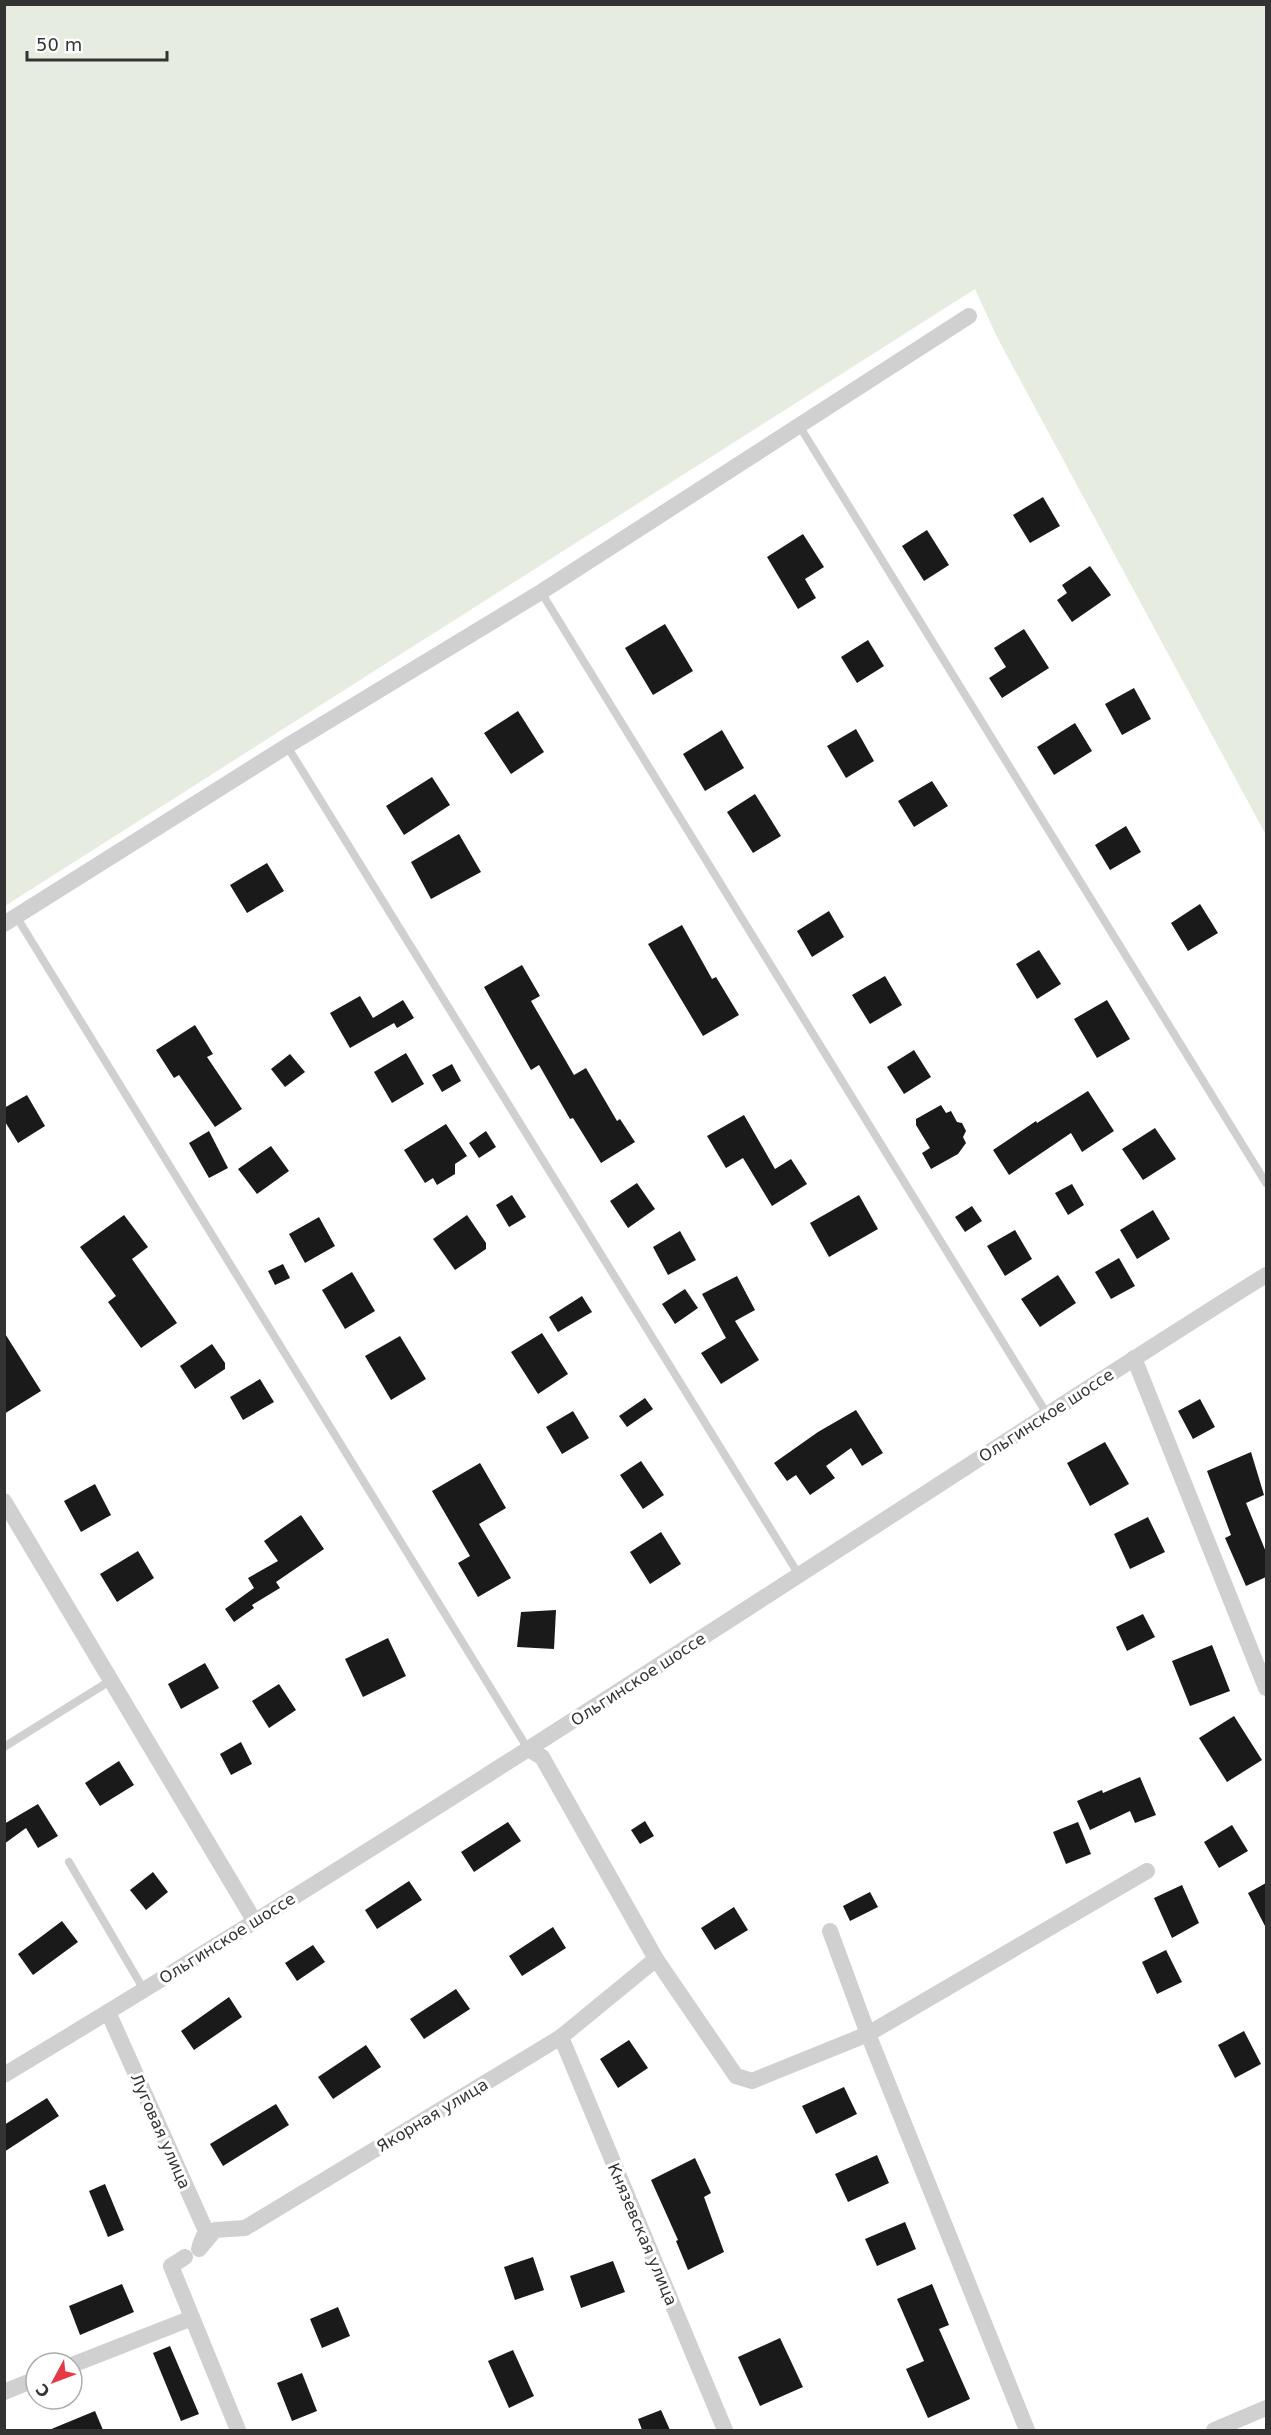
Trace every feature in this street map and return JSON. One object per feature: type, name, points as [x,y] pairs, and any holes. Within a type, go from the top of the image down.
[{"type":"street","points":[[10,920],[287,746],[540,592],[969,316]]},
{"type":"street","name":"Ольгинское шоссе","points":[[4,2074],[255,1922],[1266,1275]]},
{"type":"street","points":[[1134,1358],[1266,1688]]},
{"type":"street","points":[[4,1501],[113,1679],[255,1922]]},
{"type":"street","points":[[528,1749],[542,1757],[656,1959],[736,2076],[752,2081],[868,2034],[1147,1871]]},
{"type":"street","points":[[830,1931],[868,2034],[1027,2430]]},
{"type":"street","name":"Якорная улица","points":[[192,2253],[215,2230],[245,2228],[561,2037],[656,1959]]},
{"type":"street","name":"Луговая улица","points":[[108,2012],[206,2231],[192,2253],[171,2266],[238,2430]]},
{"type":"street","name":"Князевская улица","points":[[561,2037],[726,2430]]},
{"type":"street","points":[[84,2360],[192,2318]]},
{"type":"street","points":[[4,2391],[24,2384]]},
{"type":"street","points":[[1214,2430],[1266,2408]]},
{"type":"lane","points":[[800,426],[1266,1182]]},
{"type":"lane","points":[[540,592],[1047,1414]]},
{"type":"lane","points":[[287,746],[799,1575]]},
{"type":"lane","points":[[10,920],[528,1749]]},
{"type":"lane","points":[[4,1747],[113,1679]]},
{"type":"lane","points":[[69,1862],[144,1990]]},
{"type":"shaded area","points":[[5,4],[1266,5],[1266,835],[997,337],[975,289],[5,906]]},
{"type":"building","points":[[1043,497],[1060,526],[1030,543],[1013,515]]},
{"type":"building","points":[[927,530],[949,565],[924,581],[902,546]]},
{"type":"building","points":[[803,534],[824,567],[805,579],[816,598],[798,609],[767,557]]},
{"type":"building","points":[[1090,566],[1111,595],[1072,622],[1057,600],[1067,593],[1062,585]]},
{"type":"building","points":[[665,624],[693,671],[653,695],[625,648]]},
{"type":"building","points":[[1024,629],[1049,668],[1002,698],[989,678],[1006,667],[994,648]]},
{"type":"building","points":[[868,640],[884,666],[857,683],[841,657]]},
{"type":"building","points":[[1134,688],[1151,719],[1122,735],[1105,704]]},
{"type":"building","points":[[518,711],[544,752],[511,774],[484,733]]},
{"type":"building","points":[[1075,723],[1092,751],[1054,775],[1037,747]]},
{"type":"building","points":[[856,729],[874,761],[846,778],[827,746]]},
{"type":"building","points":[[722,730],[744,768],[705,791],[683,754]]},
{"type":"building","points":[[432,777],[450,805],[404,835],[386,806]]},
{"type":"building","points":[[932,781],[948,806],[914,827],[898,801]]},
{"type":"building","points":[[755,794],[781,836],[753,853],[727,812]]},
{"type":"building","points":[[1126,826],[1141,852],[1110,870],[1095,845]]},
{"type":"building","points":[[459,834],[481,872],[431,899],[411,862]]},
{"type":"building","points":[[267,863],[284,891],[247,913],[230,885]]},
{"type":"building","points":[[1200,904],[1218,933],[1188,951],[1171,923]]},
{"type":"building","points":[[829,911],[844,937],[812,957],[797,931]]},
{"type":"building","points":[[682,925],[712,979],[716,977],[739,1015],[703,1036],[648,944]]},
{"type":"building","points":[[1039,950],[1061,984],[1037,999],[1016,964]]},
{"type":"building","points":[[522,965],[540,996],[531,1001],[574,1075],[586,1068],[617,1121],[620,1119],[635,1142],[601,1163],[573,1118],[570,1119],[539,1065],[531,1070],[484,987]]},
{"type":"building","points":[[885,976],[902,1005],[870,1024],[852,995]]},
{"type":"building","points":[[360,996],[373,1018],[403,1000],[414,1018],[397,1028],[394,1023],[350,1048],[330,1013]]},
{"type":"building","points":[[1107,1000],[1130,1039],[1097,1058],[1074,1019]]},
{"type":"building","points":[[195,1025],[213,1054],[207,1057],[242,1109],[215,1127],[179,1075],[174,1078],[156,1050]]},
{"type":"building","points":[[914,1050],[931,1077],[904,1094],[887,1067]]},
{"type":"building","points":[[406,1053],[424,1084],[392,1103],[374,1072]]},
{"type":"building","points":[[290,1054],[305,1072],[285,1087],[271,1069]]},
{"type":"building","points":[[452,1064],[461,1081],[442,1092],[432,1075]]},
{"type":"building","points":[[1088,1091],[1114,1131],[1082,1152],[1071,1133],[1009,1175],[993,1150],[1036,1121],[1037,1123]]},
{"type":"building","points":[[27,1095],[45,1126],[18,1143],[4,1120],[4,1108]]},
{"type":"building","points":[[941,1105],[946,1113],[951,1111],[957,1122],[962,1123],[966,1131],[963,1137],[966,1143],[958,1154],[931,1169],[922,1153],[930,1148],[916,1125],[916,1119]]},
{"type":"building","points":[[744,1115],[775,1169],[791,1159],[807,1184],[772,1206],[743,1158],[726,1168],[707,1136]]},
{"type":"building","points":[[446,1124],[467,1156],[455,1164],[455,1174],[437,1185],[433,1178],[425,1183],[404,1150]]},
{"type":"building","points":[[1155,1128],[1176,1159],[1143,1180],[1122,1149]]},
{"type":"building","points":[[209,1131],[228,1168],[209,1178],[189,1143]]},
{"type":"building","points":[[486,1131],[496,1147],[479,1158],[469,1143]]},
{"type":"building","points":[[271,1146],[289,1171],[257,1194],[238,1169]]},
{"type":"building","points":[[637,1183],[655,1209],[628,1228],[610,1201]]},
{"type":"building","points":[[1072,1184],[1084,1205],[1068,1215],[1055,1193]]},
{"type":"building","points":[[512,1195],[526,1217],[509,1227],[496,1205]]},
{"type":"building","points":[[859,1195],[878,1229],[829,1257],[810,1223]]},
{"type":"building","points":[[972,1206],[982,1221],[965,1232],[955,1217]]},
{"type":"building","points":[[1153,1210],[1170,1239],[1137,1259],[1120,1230]]},
{"type":"building","points":[[124,1215],[148,1247],[132,1259],[177,1323],[141,1348],[108,1302],[116,1296],[80,1247]]},
{"type":"building","points":[[467,1215],[486,1243],[486,1249],[455,1270],[433,1239]]},
{"type":"building","points":[[319,1217],[335,1246],[305,1263],[289,1234]]},
{"type":"building","points":[[1015,1230],[1032,1259],[1005,1276],[987,1246]]},
{"type":"building","points":[[680,1231],[696,1260],[668,1275],[653,1247]]},
{"type":"building","points":[[1119,1258],[1135,1286],[1111,1299],[1095,1272]]},
{"type":"building","points":[[283,1264],[290,1278],[275,1285],[268,1271]]},
{"type":"building","points":[[352,1272],[375,1311],[345,1329],[322,1290]]},
{"type":"building","points":[[1058,1275],[1076,1303],[1040,1327],[1021,1299]]},
{"type":"building","points":[[737,1276],[755,1310],[735,1321],[759,1360],[721,1384],[701,1353],[726,1338],[702,1294]]},
{"type":"building","points":[[685,1289],[698,1308],[675,1324],[662,1304]]},
{"type":"building","points":[[582,1296],[592,1312],[558,1332],[549,1317]]},
{"type":"building","points":[[4,1332],[41,1391],[4,1414]]},
{"type":"building","points":[[542,1333],[568,1374],[538,1394],[511,1352]]},
{"type":"building","points":[[400,1336],[426,1379],[391,1400],[365,1356]]},
{"type":"building","points":[[212,1344],[225,1363],[225,1369],[195,1389],[180,1366]]},
{"type":"building","points":[[260,1379],[274,1402],[243,1420],[230,1397]]},
{"type":"building","points":[[645,1398],[653,1409],[627,1427],[619,1416]]},
{"type":"building","points":[[1200,1399],[1215,1427],[1193,1439],[1178,1411]]},
{"type":"building","points":[[856,1410],[883,1453],[862,1466],[851,1448],[826,1466],[835,1478],[810,1495],[796,1475],[787,1481],[774,1463],[818,1432]]},
{"type":"building","points":[[573,1411],[589,1438],[562,1454],[546,1427]]},
{"type":"building","points":[[1105,1442],[1129,1484],[1090,1506],[1067,1463]]},
{"type":"building","points":[[1251,1452],[1264,1495],[1246,1503],[1266,1552],[1266,1577],[1246,1586],[1225,1538],[1231,1535],[1207,1471]]},
{"type":"building","points":[[641,1461],[664,1495],[643,1509],[620,1475]]},
{"type":"building","points":[[480,1463],[506,1508],[479,1524],[511,1578],[478,1597],[458,1563],[470,1556],[432,1491]]},
{"type":"building","points":[[95,1484],[111,1515],[81,1532],[64,1501]]},
{"type":"building","points":[[301,1515],[324,1549],[276,1582],[280,1588],[252,1605],[254,1608],[234,1622],[225,1609],[254,1588],[248,1578],[278,1561],[264,1541]]},
{"type":"building","points":[[1148,1517],[1165,1552],[1130,1569],[1114,1534]]},
{"type":"building","points":[[661,1532],[681,1564],[650,1584],[630,1552]]},
{"type":"building","points":[[138,1551],[154,1578],[117,1602],[100,1574]]},
{"type":"building","points":[[556,1610],[554,1649],[517,1647],[521,1612]]},
{"type":"building","points":[[1143,1614],[1155,1637],[1127,1651],[1116,1627]]},
{"type":"building","points":[[388,1638],[406,1676],[363,1697],[345,1659]]},
{"type":"building","points":[[1212,1645],[1230,1691],[1190,1706],[1172,1661]]},
{"type":"building","points":[[205,1663],[219,1688],[181,1709],[168,1684]]},
{"type":"building","points":[[279,1684],[296,1710],[269,1728],[252,1701]]},
{"type":"building","points":[[1234,1716],[1262,1760],[1227,1782],[1199,1738]]},
{"type":"building","points":[[241,1742],[252,1764],[231,1775],[220,1754]]},
{"type":"building","points":[[119,1761],[134,1785],[100,1806],[85,1783]]},
{"type":"building","points":[[1140,1777],[1156,1815],[1135,1823],[1130,1811],[1090,1830],[1077,1801]]},
{"type":"building","points":[[38,1804],[58,1836],[38,1848],[26,1828],[4,1844],[4,1824]]},
{"type":"building","points":[[645,1821],[654,1836],[640,1844],[631,1830]]},
{"type":"building","points":[[508,1822],[521,1841],[474,1872],[461,1852]]},
{"type":"building","points":[[1078,1822],[1091,1854],[1066,1864],[1053,1832]]},
{"type":"building","points":[[1232,1825],[1248,1851],[1219,1868],[1204,1842]]},
{"type":"building","points":[[153,1872],[168,1892],[146,1910],[130,1890]]},
{"type":"building","points":[[409,1881],[422,1900],[377,1929],[365,1910]]},
{"type":"building","points":[[1266,1883],[1266,1928],[1248,1893]]},
{"type":"building","points":[[1182,1885],[1199,1923],[1172,1938],[1154,1898]]},
{"type":"building","points":[[870,1892],[878,1907],[850,1921],[843,1906]]},
{"type":"building","points":[[734,1907],[748,1930],[715,1950],[701,1928]]},
{"type":"building","points":[[62,1921],[78,1942],[33,1975],[18,1954]]},
{"type":"building","points":[[553,1927],[566,1948],[522,1976],[509,1956]]},
{"type":"building","points":[[313,1945],[325,1962],[297,1981],[285,1963]]},
{"type":"building","points":[[1166,1950],[1182,1982],[1157,1994],[1142,1962]]},
{"type":"building","points":[[456,1989],[470,2009],[424,2039],[410,2019]]},
{"type":"building","points":[[229,1997],[242,2017],[194,2050],[181,2031]]},
{"type":"building","points":[[1244,2031],[1261,2064],[1235,2078],[1218,2045]]},
{"type":"building","points":[[629,2040],[648,2068],[618,2088],[600,2059]]},
{"type":"building","points":[[366,2045],[381,2067],[333,2099],[318,2077]]},
{"type":"building","points":[[844,2087],[857,2114],[816,2134],[802,2106]]},
{"type":"building","points":[[47,2098],[59,2116],[4,2152],[4,2125]]},
{"type":"building","points":[[276,2104],[289,2125],[223,2166],[210,2144]]},
{"type":"building","points":[[877,2155],[889,2183],[848,2202],[835,2174]]},
{"type":"building","points":[[695,2158],[711,2193],[704,2197],[724,2252],[688,2270],[676,2241],[678,2240],[651,2180]]},
{"type":"building","points":[[105,2184],[124,2230],[108,2237],[89,2191]]},
{"type":"building","points":[[905,2222],[916,2249],[877,2266],[865,2239]]},
{"type":"building","points":[[533,2257],[544,2290],[515,2300],[504,2267]]},
{"type":"building","points":[[613,2261],[625,2292],[581,2308],[570,2276]]},
{"type":"building","points":[[122,2284],[134,2312],[80,2335],[69,2306]]},
{"type":"building","points":[[932,2284],[949,2325],[939,2329],[970,2399],[928,2418],[906,2369],[924,2361],[897,2299]]},
{"type":"building","points":[[338,2307],[350,2336],[322,2348],[310,2319]]},
{"type":"building","points":[[780,2338],[803,2387],[760,2406],[738,2357]]},
{"type":"building","points":[[170,2346],[199,2414],[181,2421],[153,2353]]},
{"type":"building","points":[[513,2350],[534,2396],[509,2408],[488,2361]]},
{"type":"building","points":[[302,2373],[317,2411],[292,2421],[277,2383]]},
{"type":"building","points":[[661,2410],[670,2430],[642,2430],[638,2419]]},
{"type":"building","points":[[95,2411],[103,2430],[49,2430]]}]
